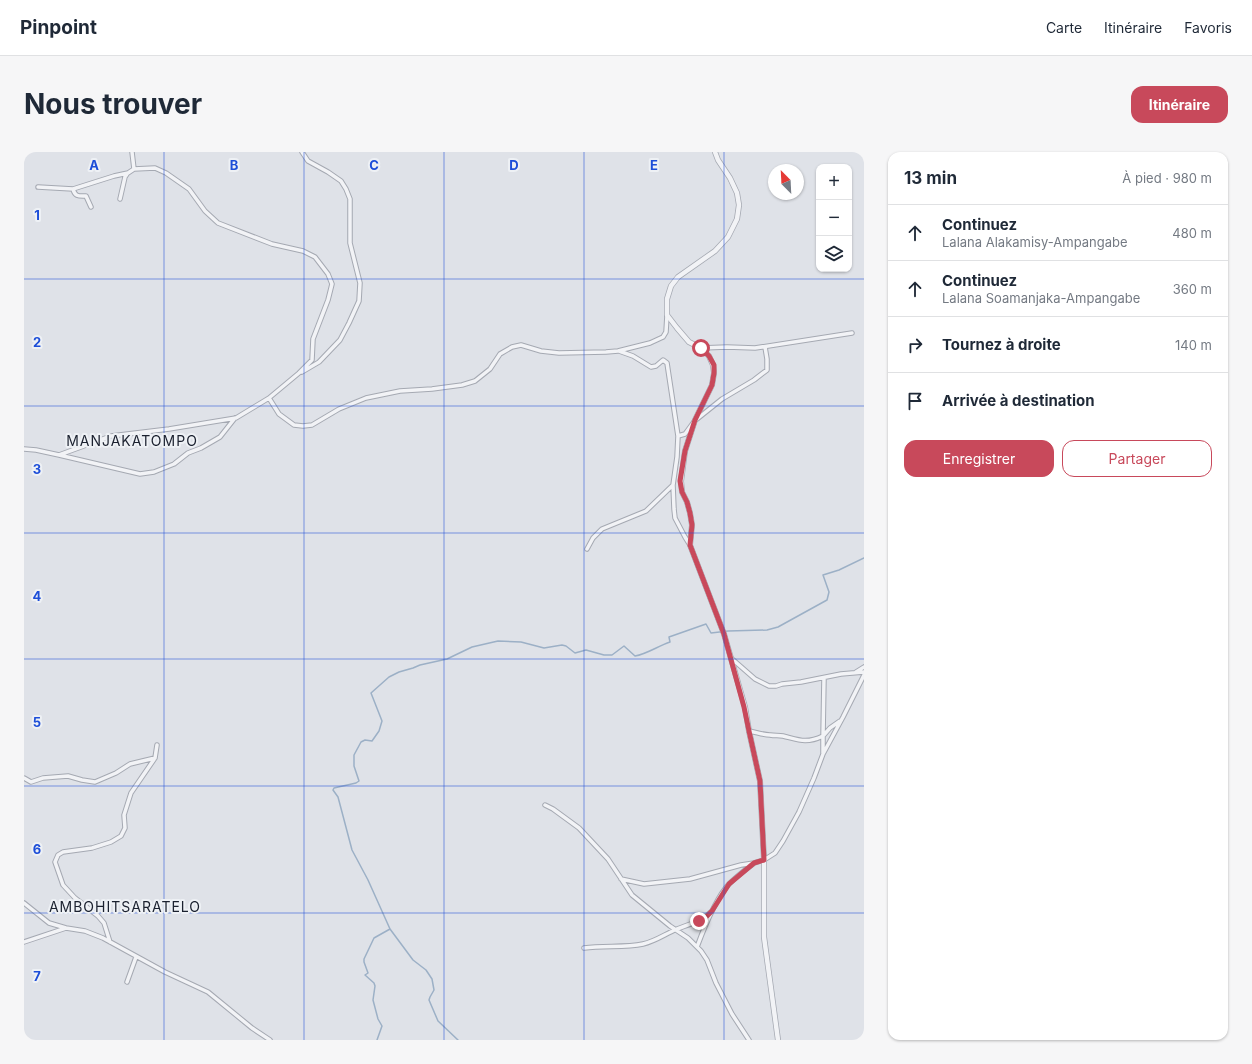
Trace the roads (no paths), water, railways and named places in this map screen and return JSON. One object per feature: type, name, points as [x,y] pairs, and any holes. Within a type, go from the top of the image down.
[{"type":"street","points":[[132,152],[134,168]]},
{"type":"street","points":[[299,373],[319,362],[340,340],[359,301],[360,283],[350,243],[350,199],[346,189],[341,181],[308,161],[302,152]]},
{"type":"street","points":[[269,398],[279,414],[294,425],[312,425],[339,409],[366,398],[400,391],[432,389],[475,381],[490,369],[500,354],[512,347],[521,345],[559,353],[606,352],[618,351],[650,343],[663,337],[666,332],[667,299],[671,286],[678,277],[716,251],[728,237],[737,218],[739,205],[736,193],[730,178],[718,160],[715,152]]},
{"type":"street","points":[[24,449],[59,454],[64,457],[140,474],[154,472],[174,464],[188,453],[201,448],[220,437],[236,418],[269,398],[312,360],[313,339],[328,300],[332,284],[328,274],[315,257],[303,251],[272,244],[218,224],[205,211],[189,189],[166,173],[155,168],[134,168],[128,173],[125,177],[120,199]]},
{"type":"street","points":[[38,187],[73,189],[128,173]]},
{"type":"street","points":[[73,189],[76,196],[86,196],[91,207]]},
{"type":"street","points":[[667,315],[689,342],[701,348],[709,356],[714,365],[712,385],[695,420],[685,451],[680,481],[682,492],[687,502],[692,525],[690,545]]},
{"type":"street","points":[[701,348],[755,348],[852,333]]},
{"type":"street","points":[[678,436],[685,434],[695,420],[722,399],[754,380],[767,370],[765,347]]},
{"type":"street","points":[[618,351],[633,356],[651,367],[656,366],[663,360],[667,363],[678,436],[673,485],[675,518],[690,545],[724,633],[732,658],[744,707],[760,781],[764,860],[764,937],[778,1040]]},
{"type":"street","points":[[59,454],[111,436],[170,429],[236,418]]},
{"type":"street","points":[[586,549],[593,538],[602,529],[646,511],[673,485]]},
{"type":"street","points":[[621,879],[644,884],[690,879],[754,863],[775,854],[799,812],[823,754],[864,674],[855,673],[769,686],[755,679],[732,658]]},
{"type":"street","points":[[855,673],[864,667]]},
{"type":"street","points":[[823,754],[824,678]]},
{"type":"street","points":[[749,731],[782,736],[796,740],[811,740],[823,736],[830,728],[842,719]]},
{"type":"street","points":[[110,942],[104,923],[98,916],[75,898],[63,885],[55,862],[58,855],[63,852],[92,848],[111,842],[121,836],[125,828],[124,815],[131,793],[155,758],[157,744]]},
{"type":"street","points":[[24,778],[31,782],[43,778],[68,776],[95,782],[116,773],[130,764],[155,758]]},
{"type":"street","points":[[545,805],[553,809],[578,828],[608,859],[632,895],[675,930],[688,938],[701,950],[732,1014],[749,1040]]},
{"type":"street","points":[[697,947],[704,927],[712,911],[729,884],[754,863]]},
{"type":"street","points":[[24,903],[49,923],[85,931],[110,942],[136,957],[208,992],[252,1028],[270,1040]]},
{"type":"street","points":[[584,948],[642,944],[656,940],[675,930],[699,921],[712,911]]},
{"type":"street","points":[[24,942],[66,928]]},
{"type":"street","points":[[127,982],[136,957]]},
{"type":"waterway","points":[[458,1040],[438,1021],[429,1000],[434,990],[432,979],[426,970],[413,960],[390,929],[368,880],[352,850],[338,797],[333,790],[334,788],[359,781],[354,766],[354,755],[361,742],[365,740],[372,741],[379,731],[382,721],[371,693],[389,677],[399,672],[420,665],[447,659],[472,647],[498,641],[521,642],[544,648],[562,645],[566,646],[575,653],[586,650],[604,655],[612,655],[624,646],[635,656],[644,654],[670,642],[669,637],[706,624],[711,633],[767,630],[778,627],[827,600],[829,592],[823,575],[839,570],[864,558]]},
{"type":"waterway","points":[[377,1040],[382,1026],[378,1019],[373,1000],[375,986],[374,983],[365,975],[368,973],[364,959],[374,938],[390,929]]},
{"type":"district","name":"MANJAKATOMPO","points":[[132,441]]},
{"type":"district","name":"AMBOHITSARATELO","points":[[125,907]]}]
